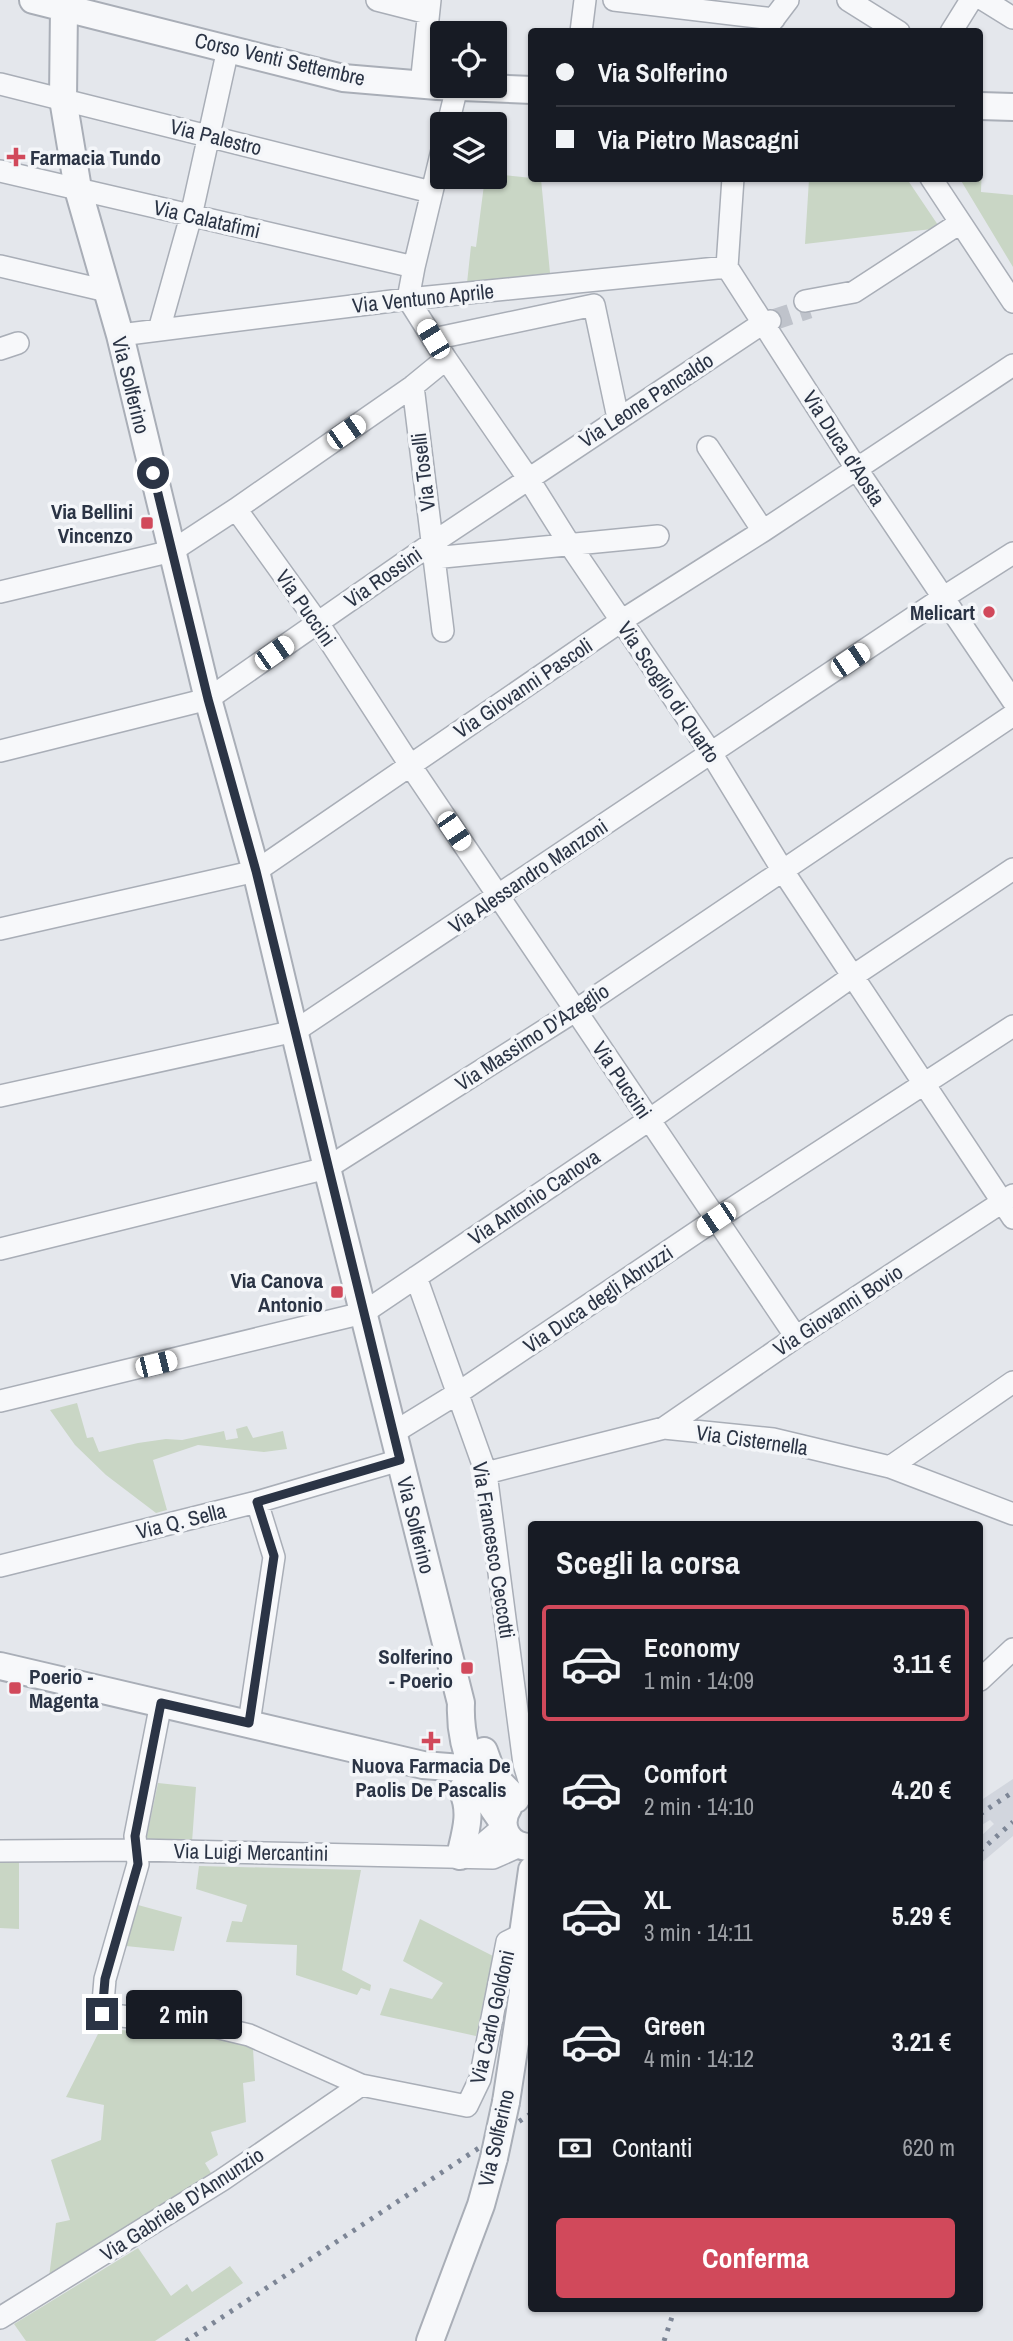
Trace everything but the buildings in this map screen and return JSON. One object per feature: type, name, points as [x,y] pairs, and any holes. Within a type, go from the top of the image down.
[{"type":"street","name":"Corso Venti Settembre","points":[[33,0],[64,4],[228,50],[343,78],[430,86]]},
{"type":"street","points":[[377,0],[429,7],[421,85]]},
{"type":"street","points":[[582,28],[585,0]]},
{"type":"street","points":[[614,0],[769,25],[788,0]]},
{"type":"street","points":[[848,0],[893,28]]},
{"type":"street","points":[[954,28],[971,0]]},
{"type":"street","points":[[985,0],[1013,18]]},
{"type":"street","name":"Via Solferino","points":[[64,4],[63,99],[78,189],[120,335],[208,699],[256,871],[327,1168],[461,1703],[476,1723],[475,1776],[460,1856]]},
{"type":"street","points":[[159,330],[191,216],[228,50]]},
{"type":"street","name":"Via Palestro","points":[[0,84],[431,192]]},
{"type":"street","name":"Corso Venti Settembre","points":[[507,89],[528,90]]},
{"type":"street","points":[[983,106],[1013,107]]},
{"type":"street","name":"Via Calatafimi","points":[[0,171],[414,267]]},
{"type":"street","points":[[727,267],[733,182]]},
{"type":"street","points":[[934,182],[1013,302]]},
{"type":"street","points":[[408,299],[432,189]]},
{"type":"street","points":[[807,304],[854,292],[960,223]]},
{"type":"street","points":[[0,266],[107,291]]},
{"type":"street","name":"Via Ventuno Aprile","points":[[120,335],[408,299],[727,267]]},
{"type":"street","name":"Via Duca d'Aosta","points":[[727,267],[765,319],[856,468],[1013,701]]},
{"type":"street","name":"Via Scoglio di Quarto","points":[[408,299],[711,753],[783,871],[924,1084],[1010,1205]]},
{"type":"street","points":[[433,339],[594,305],[618,418]]},
{"type":"street","name":"Via Leone Pancaldo","points":[[528,478],[765,319]]},
{"type":"street","points":[[0,592],[172,551],[412,386],[446,359]]},
{"type":"street","name":"Via Giovanni Pascoli","points":[[0,929],[256,871],[621,621],[763,531],[1013,365]]},
{"type":"street","name":"Via Toselli","points":[[412,386],[443,631]]},
{"type":"street","points":[[708,447],[763,531]]},
{"type":"street","name":"Via Rossini","points":[[0,751],[208,699],[318,623],[432,551],[528,478]]},
{"type":"street","name":"Via Puccini","points":[[236,509],[318,623],[410,765],[796,1337]]},
{"type":"street","points":[[432,551],[570,545],[658,536]]},
{"type":"street","name":"Via Alessandro Manzoni","points":[[0,1096],[295,1031],[943,597],[1013,554]]},
{"type":"street","name":"Via Massimo D'Azeglio","points":[[0,1249],[327,1168],[575,1011],[1013,715]]},
{"type":"street","name":"Via Antonio Canova","points":[[0,1401],[363,1313],[1013,869]]},
{"type":"street","name":"Via Duca degli Abruzzi","points":[[393,1433],[458,1393],[716,1219],[1013,1026]]},
{"type":"street","name":"Via Giovanni Bovio","points":[[664,1429],[796,1337],[1010,1205]]},
{"type":"street","name":"Via Francesco Ceccotti","points":[[416,1278],[486,1473],[524,1764],[519,1825]]},
{"type":"street","points":[[890,1467],[1013,1382]]},
{"type":"street","name":"Via Cisternella","points":[[486,1473],[664,1429],[773,1439],[890,1467],[1013,1514]]},
{"type":"street","name":"Via Q. Sella","points":[[0,1566],[257,1502],[400,1460]]},
{"type":"street","points":[[249,1723],[274,1556],[257,1502]]},
{"type":"street","points":[[983,1678],[1013,1649]]},
{"type":"street","points":[[0,1666],[475,1776],[519,1825]]},
{"type":"street","points":[[137,1850],[135,1836],[161,1703]]},
{"type":"street","name":"Via Solferino","points":[[430,2341],[481,2205],[506,2102],[523,1991],[524,1931],[519,1825]]},
{"type":"street","name":"Via Luigi Mercantini","points":[[0,1851],[137,1850],[493,1858],[519,1825]]},
{"type":"street","name":"Via Carlo Goldoni","points":[[137,1850],[138,1864],[105,1979],[102,2014],[206,2025],[249,2035],[361,2085],[467,2106],[480,2079],[507,1942],[524,1931]]},
{"type":"street","name":"Via Gabriele D'Annunzio","points":[[0,2318],[222,2180],[361,2085]]},
{"type":"shaded area","points":[[1013,1779],[1013,1836],[983,1861],[983,1834],[994,1824],[990,1820],[983,1824],[983,1799]]},
{"type":"green space","points":[[507,175],[528,178],[528,182],[541,182],[550,273],[467,283],[471,246],[476,247],[483,189],[507,189]]},
{"type":"green space","points":[[809,182],[909,182],[940,228],[805,244]]},
{"type":"green space","points":[[962,182],[981,182],[981,192],[1013,195],[1013,267]]},
{"type":"green space","points":[[77,1403],[87,1438],[93,1437],[99,1452],[138,1443],[182,1440],[224,1431],[226,1440],[238,1438],[236,1429],[247,1426],[253,1438],[283,1431],[287,1449],[264,1452],[198,1445],[153,1460],[167,1510],[156,1513],[106,1475],[75,1445],[50,1410]]},
{"type":"green space","points":[[158,1783],[196,1787],[192,1842],[146,1840]]},
{"type":"green space","points":[[0,1859],[19,1859],[19,1929],[0,1928]]},
{"type":"green space","points":[[199,1866],[361,1870],[342,1970],[371,1985],[370,1991],[361,1988],[357,1995],[296,1975],[297,1945],[226,1942],[232,1921],[242,1922],[247,1905],[196,1889]]},
{"type":"green space","points":[[138,1905],[182,1917],[174,1951],[126,1946]]},
{"type":"green space","points":[[420,1919],[493,1956],[476,2036],[380,2015],[390,1988],[432,1999],[443,1983],[403,1961]]},
{"type":"green space","points":[[101,2028],[234,2041],[253,2049],[255,2081],[243,2083],[246,2122],[211,2132],[218,2155],[205,2163],[211,2173],[49,2277],[56,2223],[70,2220],[51,2160],[101,2140],[104,2105],[66,2097]]},
{"type":"green space","points":[[138,2248],[171,2296],[187,2284],[192,2292],[230,2266],[243,2283],[155,2341],[26,2341],[14,2324]]},
{"type":"tunnel","points":[[770,321],[809,308]]},
{"type":"railway","points":[[983,1812],[1013,1792]]},
{"type":"railway","points":[[983,1848],[1013,1822]]},
{"type":"railway","points":[[186,2341],[528,2116]]},
{"type":"railway","points":[[664,2341],[674,2312]]},
{"type":"place","name":"Farmacia Tundo","points":[[16,157]]},
{"type":"place","name":"Via Bellini Vincenzo","points":[[147,523]]},
{"type":"place","name":"Melicart","points":[[989,612]]},
{"type":"place","name":"Via Canova Antonio","points":[[337,1292]]},
{"type":"place","name":"Solferino - Poerio","points":[[467,1668]]},
{"type":"place","name":"Poerio - Magenta","points":[[15,1688]]},
{"type":"place","name":"Nuova Farmacia De Paolis De Pascalis","points":[[431,1741]]},
{"type":"route","points":[[102,2014],[105,1979],[138,1864],[135,1836],[161,1703],[249,1723],[274,1556],[257,1502],[400,1460],[256,871],[208,699],[153,473]]}]
